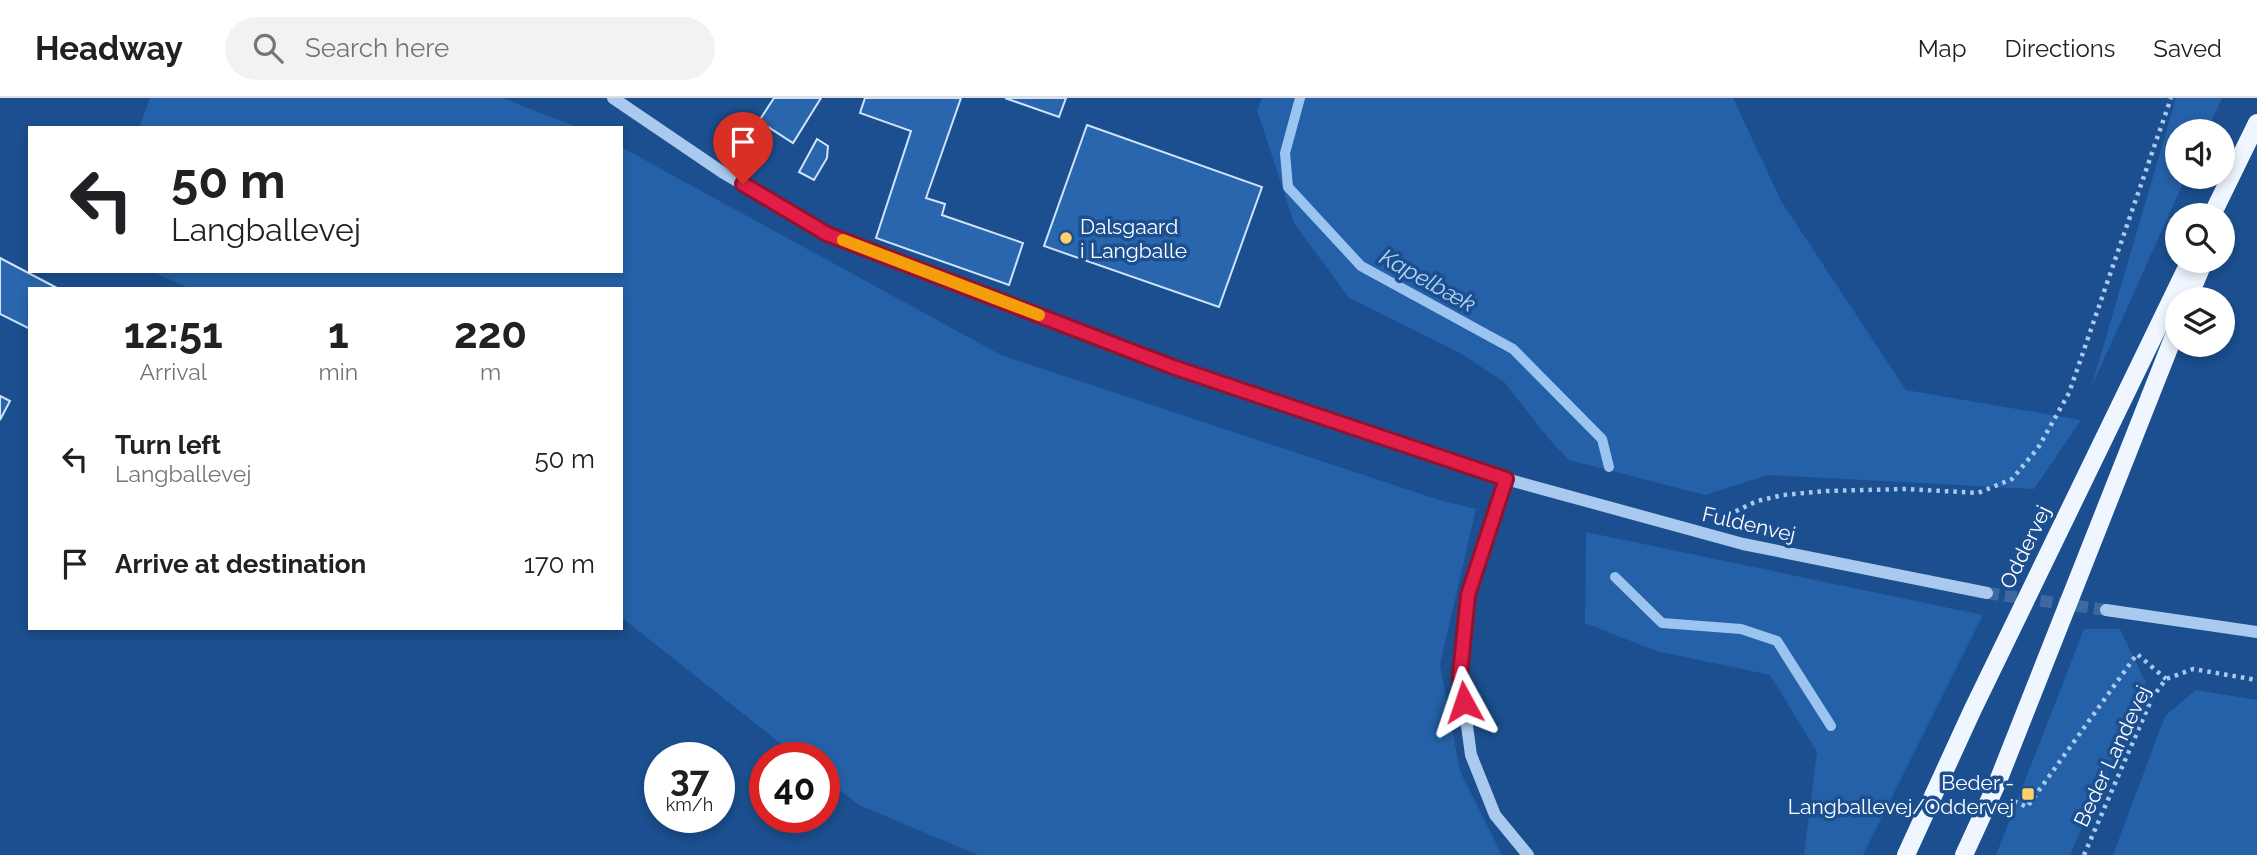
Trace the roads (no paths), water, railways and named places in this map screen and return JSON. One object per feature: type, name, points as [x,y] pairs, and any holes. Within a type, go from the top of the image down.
[{"type":"main road","points":[[2218,203],[2257,125]]},
{"type":"main road","points":[[2227,203],[2257,125]]},
{"type":"main road","name":"Oddervej","points":[[1906,855],[1972,711],[2184,273]]},
{"type":"main road","points":[[1964,855],[1992,793],[2165,357]]},
{"type":"street","name":"Fuldenvej","points":[[613,98],[722,172],[827,234],[1173,367],[1506,479],[1743,544],[1987,593]]},
{"type":"street","points":[[1506,479],[1468,595],[1460,675],[1471,755],[1496,815],[1528,855]]},
{"type":"street","points":[[2106,611],[2257,632]]},
{"type":"waterway","name":"Kapelbæk","points":[[1300,98],[1285,153],[1288,187],[1361,266],[1513,349],[1602,439],[1609,467]]},
{"type":"waterway","name":"Kapelbæk","points":[[1615,577],[1662,623],[1741,629],[1777,641],[1831,726]]},
{"type":"tunnel","points":[[1987,593],[2106,610]]},
{"type":"place","name":"Dalsgaard i Langballe","points":[[1066,238]]},
{"type":"place","name":"Beder - Langballevej/Oddervej","points":[[2028,794]]}]
